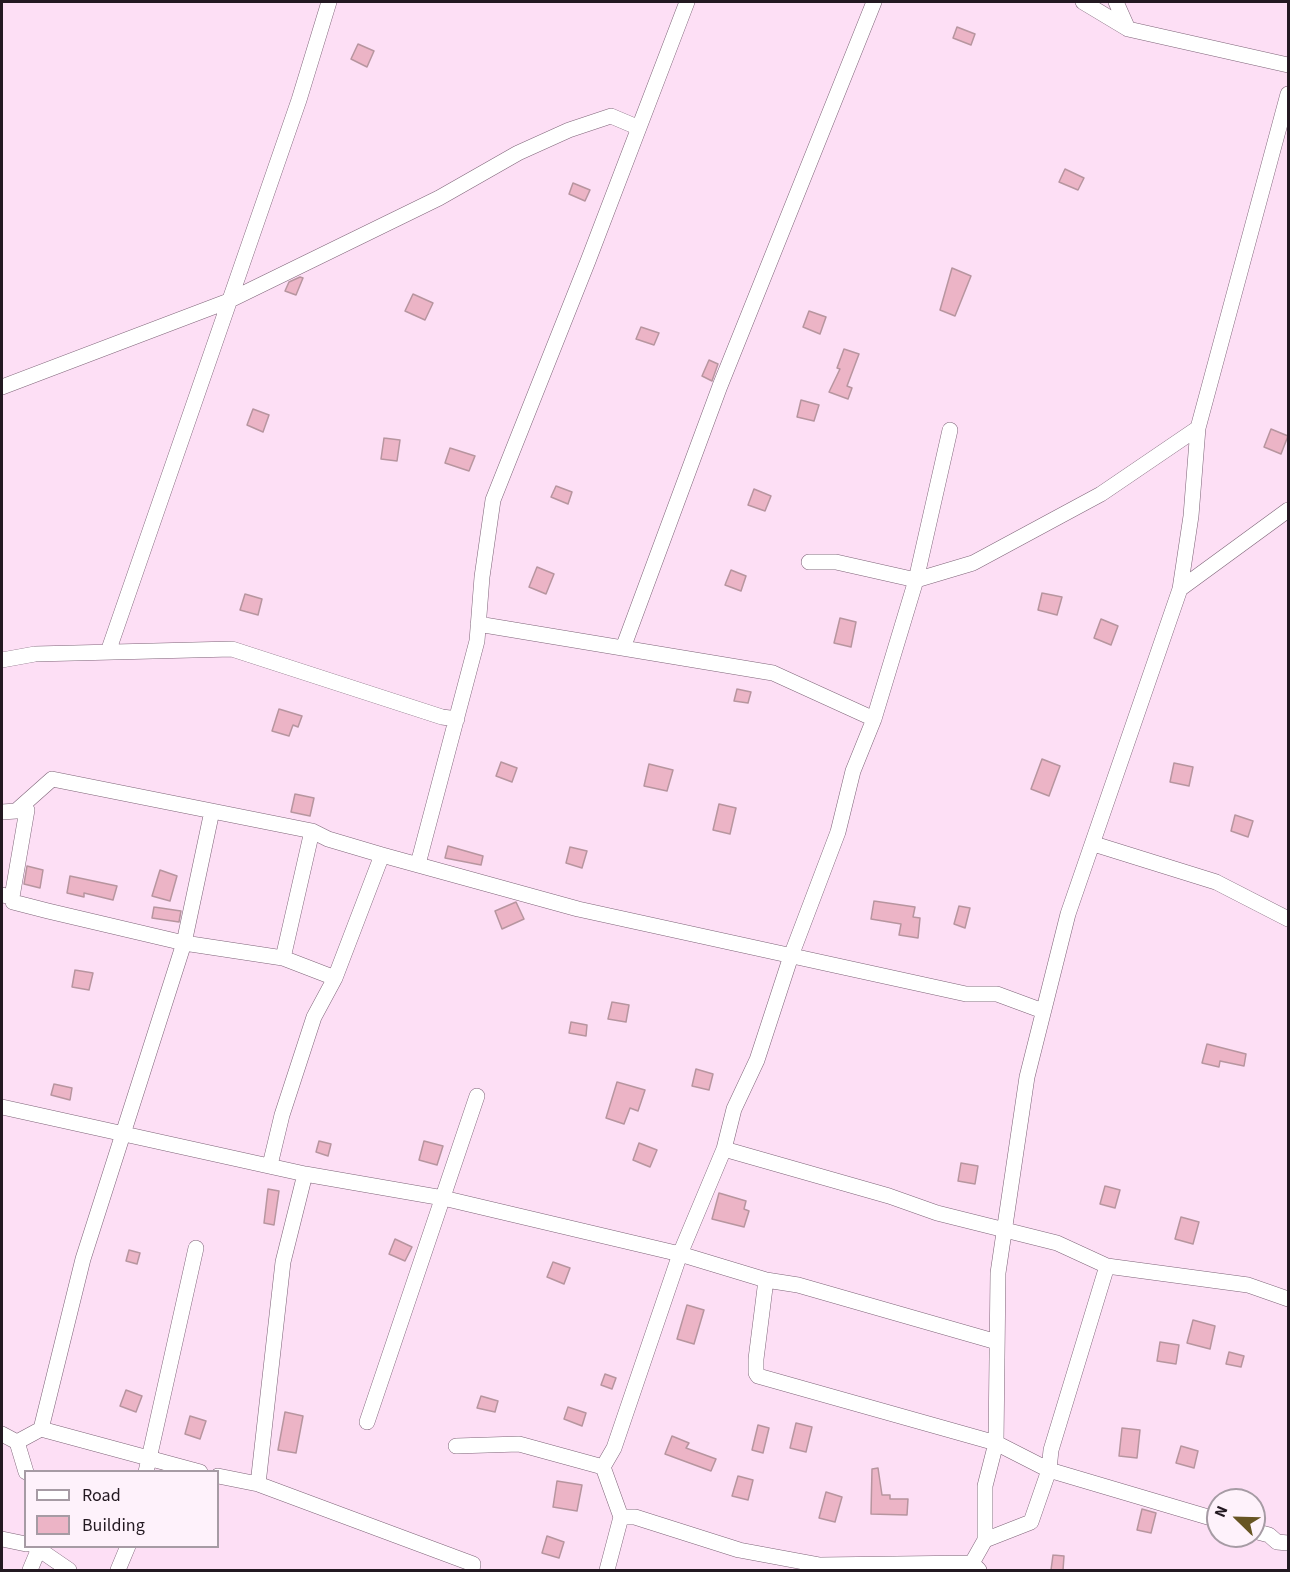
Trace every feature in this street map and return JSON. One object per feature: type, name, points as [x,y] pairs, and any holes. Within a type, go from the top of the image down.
[{"type":"street","points":[[108,652],[299,100],[329,2]]},
{"type":"street","points":[[418,864],[477,641],[492,500],[588,261],[637,127],[687,2]]},
{"type":"street","points":[[623,648],[720,386],[874,2]]},
{"type":"street","points":[[1083,2],[1128,29],[1288,65]]},
{"type":"street","points":[[1116,2],[1128,29]]},
{"type":"street","points":[[621,1517],[635,1517],[739,1550],[819,1568],[976,1567],[985,1540],[985,1486],[996,1443],[998,1272],[1027,1077],[1068,914],[1180,589],[1191,516],[1198,428],[1288,94]]},
{"type":"street","points":[[2,387],[230,300],[439,198],[518,153],[569,130],[611,116],[637,127]]},
{"type":"street","points":[[809,562],[836,562],[916,580],[973,563],[1091,500],[1198,428]]},
{"type":"street","points":[[608,1570],[621,1517],[603,1467],[614,1448],[680,1254],[724,1149],[734,1109],[757,1060],[791,956],[838,832],[853,771],[874,719],[916,580],[950,430]]},
{"type":"street","points":[[1180,589],[1288,510]]},
{"type":"street","points":[[478,624],[772,673],[874,719]]},
{"type":"street","points":[[2,660],[35,654],[232,649],[442,717],[457,719]]},
{"type":"street","points":[[9,812],[52,779],[312,831],[382,855],[578,909],[966,994],[997,994],[1043,1011]]},
{"type":"street","points":[[9,812],[27,810],[7,896],[13,902],[184,944],[283,958],[335,978]]},
{"type":"street","points":[[42,1428],[83,1259],[125,1135],[184,944],[212,811]]},
{"type":"street","points":[[283,958],[312,831]]},
{"type":"street","points":[[1094,844],[1216,882],[1288,920]]},
{"type":"street","points":[[270,1166],[282,1115],[314,1017],[335,978],[382,855]]},
{"type":"street","points":[[367,1422],[477,1096]]},
{"type":"street","points":[[2,1107],[305,1174],[443,1197],[680,1254],[766,1280],[798,1285],[998,1342]]},
{"type":"street","points":[[724,1149],[889,1196],[937,1213],[1057,1243],[1107,1266],[1248,1285],[1288,1299]]},
{"type":"street","points":[[258,1484],[283,1262],[305,1174]]},
{"type":"street","points":[[148,1465],[196,1248]]},
{"type":"street","points":[[985,1540],[1031,1522],[1107,1266]]},
{"type":"street","points":[[766,1280],[756,1359],[758,1376],[996,1443],[1048,1470],[1206,1516]]},
{"type":"street","points":[[16,1442],[42,1428],[148,1465],[185,1470]]},
{"type":"street","points":[[2,1434],[16,1442],[25,1470]]},
{"type":"street","points":[[456,1446],[519,1444],[603,1467]]},
{"type":"street","points":[[219,1476],[243,1483],[258,1484],[473,1564],[472,1570]]},
{"type":"street","points":[[1266,1534],[1277,1542],[1288,1544]]},
{"type":"street","points":[[2,1539],[24,1544]]},
{"type":"street","points":[[30,1570],[35,1548]]},
{"type":"street","points":[[38,1548],[69,1570]]},
{"type":"street","points":[[118,1570],[127,1548]]},
{"type":"building","points":[[957,27],[975,34],[971,45],[953,38]]},
{"type":"building","points":[[358,44],[374,51],[367,67],[351,59]]},
{"type":"building","points":[[1065,169],[1084,178],[1078,190],[1059,182]]},
{"type":"building","points":[[573,183],[590,190],[585,201],[569,194]]},
{"type":"building","points":[[952,268],[971,276],[955,316],[940,310]]},
{"type":"building","points":[[303,278],[296,295],[285,291],[289,282]]},
{"type":"building","points":[[413,294],[433,303],[425,320],[405,311]]},
{"type":"building","points":[[809,311],[826,317],[820,334],[803,327]]},
{"type":"building","points":[[641,327],[659,333],[654,345],[636,339]]},
{"type":"building","points":[[844,349],[859,354],[847,386],[852,388],[848,399],[829,392],[840,369],[837,368]]},
{"type":"building","points":[[709,360],[718,364],[712,381],[702,376]]},
{"type":"building","points":[[801,400],[819,405],[814,421],[797,417]]},
{"type":"building","points":[[253,409],[269,415],[263,432],[247,425]]},
{"type":"building","points":[[1271,429],[1288,436],[1281,454],[1264,447]]},
{"type":"building","points":[[384,438],[400,440],[397,461],[381,459]]},
{"type":"building","points":[[450,448],[475,456],[469,471],[445,463]]},
{"type":"building","points":[[556,486],[572,492],[568,504],[551,497]]},
{"type":"building","points":[[754,489],[771,496],[765,511],[748,505]]},
{"type":"building","points":[[537,567],[554,574],[546,594],[529,587]]},
{"type":"building","points":[[731,570],[746,576],[741,591],[725,585]]},
{"type":"building","points":[[1042,593],[1062,597],[1057,615],[1038,610]]},
{"type":"building","points":[[245,594],[262,599],[258,615],[240,610]]},
{"type":"building","points":[[840,618],[856,622],[851,647],[834,643]]},
{"type":"building","points":[[1101,619],[1118,626],[1111,645],[1094,638]]},
{"type":"building","points":[[737,689],[751,692],[748,703],[734,701]]},
{"type":"building","points":[[279,709],[302,716],[298,727],[293,725],[289,736],[272,731]]},
{"type":"building","points":[[1042,759],[1060,766],[1049,796],[1031,789]]},
{"type":"building","points":[[501,762],[517,768],[512,782],[496,776]]},
{"type":"building","points":[[1174,763],[1193,767],[1189,786],[1170,782]]},
{"type":"building","points":[[649,764],[673,770],[667,791],[644,786]]},
{"type":"building","points":[[295,794],[314,798],[310,816],[291,812]]},
{"type":"building","points":[[719,804],[736,808],[730,834],[713,830]]},
{"type":"building","points":[[1235,815],[1253,821],[1248,837],[1231,831]]},
{"type":"building","points":[[448,846],[483,856],[481,865],[445,858]]},
{"type":"building","points":[[570,847],[587,851],[582,868],[566,863]]},
{"type":"building","points":[[27,866],[43,870],[40,888],[24,884]]},
{"type":"building","points":[[160,870],[177,876],[170,901],[152,896]]},
{"type":"building","points":[[70,876],[117,886],[113,900],[84,893],[84,897],[67,893]]},
{"type":"building","points":[[874,901],[915,907],[913,917],[920,918],[918,938],[899,935],[901,924],[871,919]]},
{"type":"building","points":[[516,902],[524,919],[502,929],[495,911]]},
{"type":"building","points":[[959,906],[970,908],[965,928],[954,924]]},
{"type":"building","points":[[154,907],[181,911],[179,922],[152,918]]},
{"type":"building","points":[[75,970],[93,973],[89,990],[72,987]]},
{"type":"building","points":[[612,1002],[629,1005],[626,1022],[608,1019]]},
{"type":"building","points":[[571,1022],[587,1025],[586,1036],[569,1033]]},
{"type":"building","points":[[1207,1044],[1246,1054],[1244,1066],[1220,1061],[1219,1067],[1202,1063]]},
{"type":"building","points":[[696,1069],[713,1074],[709,1090],[692,1086]]},
{"type":"building","points":[[617,1082],[645,1090],[638,1111],[630,1108],[624,1124],[606,1118]]},
{"type":"building","points":[[54,1084],[72,1088],[70,1100],[51,1095]]},
{"type":"building","points":[[319,1141],[331,1144],[328,1156],[316,1152]]},
{"type":"building","points":[[424,1141],[443,1146],[437,1165],[419,1160]]},
{"type":"building","points":[[639,1143],[657,1150],[650,1167],[633,1160]]},
{"type":"building","points":[[961,1163],[978,1166],[975,1184],[958,1181]]},
{"type":"building","points":[[1105,1186],[1120,1190],[1115,1208],[1100,1204]]},
{"type":"building","points":[[268,1189],[279,1191],[274,1225],[264,1223]]},
{"type":"building","points":[[719,1193],[746,1201],[744,1209],[749,1211],[744,1227],[712,1219]]},
{"type":"building","points":[[1181,1217],[1199,1222],[1193,1244],[1175,1239]]},
{"type":"building","points":[[395,1239],[412,1247],[405,1261],[389,1254]]},
{"type":"building","points":[[129,1250],[140,1253],[137,1264],[126,1261]]},
{"type":"building","points":[[553,1262],[570,1268],[564,1284],[547,1277]]},
{"type":"building","points":[[687,1305],[704,1310],[694,1344],[677,1339]]},
{"type":"building","points":[[1193,1320],[1215,1326],[1210,1349],[1187,1343]]},
{"type":"building","points":[[1160,1342],[1179,1345],[1176,1364],[1157,1361]]},
{"type":"building","points":[[1229,1352],[1244,1356],[1241,1367],[1226,1364]]},
{"type":"building","points":[[605,1374],[616,1378],[612,1389],[601,1385]]},
{"type":"building","points":[[126,1390],[142,1396],[136,1412],[120,1406]]},
{"type":"building","points":[[481,1396],[498,1401],[495,1412],[477,1408]]},
{"type":"building","points":[[568,1407],[586,1413],[582,1426],[564,1419]]},
{"type":"building","points":[[285,1412],[303,1416],[296,1453],[278,1450]]},
{"type":"building","points":[[190,1416],[206,1421],[200,1439],[185,1434]]},
{"type":"building","points":[[796,1423],[812,1427],[806,1452],[790,1448]]},
{"type":"building","points":[[758,1425],[769,1428],[763,1453],[752,1450]]},
{"type":"building","points":[[1122,1428],[1140,1430],[1137,1458],[1119,1456]]},
{"type":"building","points":[[672,1436],[689,1443],[686,1448],[716,1459],[711,1471],[665,1454]]},
{"type":"building","points":[[1181,1446],[1198,1451],[1194,1468],[1176,1463]]},
{"type":"building","points":[[878,1468],[882,1495],[890,1495],[890,1499],[908,1499],[907,1515],[871,1514],[872,1469]]},
{"type":"building","points":[[738,1476],[753,1480],[748,1500],[732,1496]]},
{"type":"building","points":[[557,1481],[582,1485],[577,1511],[553,1507]]},
{"type":"building","points":[[826,1492],[842,1497],[835,1522],[819,1518]]},
{"type":"building","points":[[1142,1509],[1156,1513],[1151,1533],[1137,1530]]},
{"type":"building","points":[[547,1536],[564,1542],[559,1558],[542,1553]]},
{"type":"building","points":[[1053,1555],[1064,1556],[1063,1570],[1051,1570]]}]
